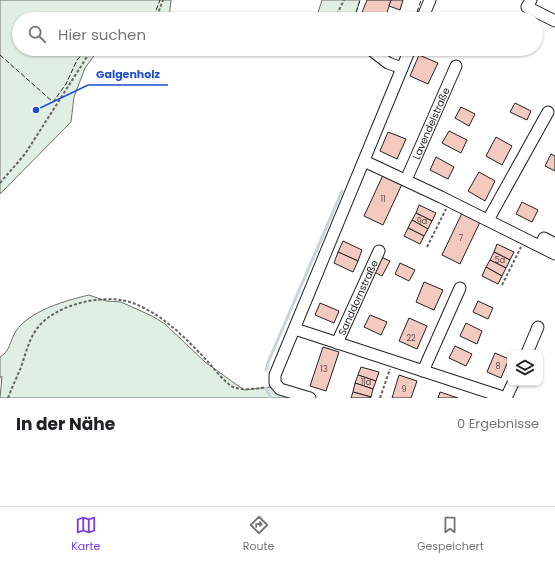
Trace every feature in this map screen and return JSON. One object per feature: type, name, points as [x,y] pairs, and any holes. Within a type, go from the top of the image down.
[{"type":"street","points":[[425,12],[430,0]]},
{"type":"street","points":[[531,0],[546,8],[543,15],[555,21]]},
{"type":"street","points":[[379,56],[388,63],[402,68]]},
{"type":"street","points":[[310,398],[280,389],[275,384],[275,375],[407,56]]},
{"type":"street","name":"Lavendelstraße","points":[[406,180],[456,66]]},
{"type":"street","points":[[488,220],[548,112]]},
{"type":"street","points":[[364,161],[450,201],[555,254]]},
{"type":"street","points":[[540,246],[544,238],[555,244]]},
{"type":"street","name":"Sanddornstraße","points":[[337,343],[379,252]]},
{"type":"street","points":[[423,371],[460,288]]},
{"type":"street","points":[[528,350],[538,327]]},
{"type":"street","name":"Sanddornstraße","points":[[295,329],[506,398],[512,386]]},
{"type":"path","points":[[158,12],[163,0]]},
{"type":"path","points":[[338,12],[344,0]]},
{"type":"path","points":[[0,182],[25,154],[88,56]]},
{"type":"path","points":[[427,247],[450,201]]},
{"type":"path","points":[[502,286],[525,239]]},
{"type":"path","points":[[8,398],[31,338],[40,325],[65,308],[84,302],[102,299],[121,300],[154,313],[166,322],[230,385],[236,388],[259,389],[275,384]]},
{"type":"path","points":[[380,398],[393,361]]},
{"type":"green space","points":[[0,0],[171,0],[170,12],[12,12],[12,56],[94,56],[85,68],[74,97],[71,122],[0,194]]},
{"type":"green space","points":[[322,0],[360,0],[356,12],[318,12]]},
{"type":"green space","points":[[89,295],[106,301],[121,302],[152,316],[165,324],[205,362],[244,390],[271,387],[304,398],[0,398],[2,376],[0,378],[0,357],[10,346],[14,334],[22,324],[49,307]]},
{"type":"building","points":[[367,0],[391,0],[387,12],[362,12]]},
{"type":"building","points":[[391,0],[403,0],[400,10],[389,6]]},
{"type":"building","points":[[419,56],[438,63],[428,84],[410,76]]},
{"type":"building","points":[[515,103],[531,111],[527,120],[510,112]]},
{"type":"building","points":[[461,107],[475,114],[469,126],[455,118]]},
{"type":"building","points":[[449,131],[467,140],[461,153],[442,143]]},
{"type":"building","points":[[388,132],[406,139],[397,159],[380,151]]},
{"type":"building","points":[[496,137],[512,146],[502,165],[486,156]]},
{"type":"building","points":[[551,154],[555,156],[555,171],[545,166]]},
{"type":"building","points":[[436,157],[454,167],[448,179],[430,170]]},
{"type":"building","points":[[479,172],[495,181],[485,201],[468,191]]},
{"type":"building","points":[[384,173],[403,182],[383,225],[364,216]]},
{"type":"building","points":[[522,202],[538,210],[532,222],[516,214]]},
{"type":"building","points":[[419,205],[436,213],[432,221],[416,213]]},
{"type":"building","points":[[416,213],[432,221],[428,229],[412,220]]},
{"type":"building","points":[[462,213],[480,222],[460,264],[442,255]]},
{"type":"building","points":[[412,220],[428,229],[424,236],[408,228]]},
{"type":"building","points":[[408,228],[424,236],[420,244],[404,236]]},
{"type":"building","points":[[343,241],[362,250],[358,261],[338,252]]},
{"type":"building","points":[[497,244],[514,252],[510,260],[494,252]]},
{"type":"building","points":[[338,252],[358,261],[353,272],[334,263]]},
{"type":"building","points":[[494,252],[510,260],[506,268],[490,260]]},
{"type":"building","points":[[381,257],[390,261],[382,276],[374,272]]},
{"type":"building","points":[[490,260],[506,268],[502,276],[486,267]]},
{"type":"building","points":[[400,263],[415,270],[409,281],[395,274]]},
{"type":"building","points":[[486,267],[502,276],[498,284],[482,276]]},
{"type":"building","points":[[424,282],[443,290],[434,310],[416,302]]},
{"type":"building","points":[[478,301],[493,308],[488,319],[473,312]]},
{"type":"building","points":[[320,303],[339,311],[334,323],[315,315]]},
{"type":"building","points":[[370,315],[387,322],[381,335],[364,327]]},
{"type":"building","points":[[409,318],[427,326],[417,349],[399,341]]},
{"type":"building","points":[[466,323],[482,331],[477,344],[460,336]]},
{"type":"building","points":[[455,346],[472,354],[466,366],[449,358]]},
{"type":"building","points":[[323,347],[339,352],[326,391],[310,386]]},
{"type":"building","points":[[495,353],[507,358],[507,364],[501,378],[487,372]]},
{"type":"building","points":[[361,367],[379,372],[376,381],[358,375]]},
{"type":"building","points":[[358,375],[376,381],[373,389],[355,383]]},
{"type":"building","points":[[399,375],[417,381],[411,398],[392,398]]},
{"type":"building","points":[[355,383],[373,389],[371,397],[353,392]]},
{"type":"building","points":[[353,392],[371,397],[351,398]]},
{"type":"building","points":[[440,392],[458,398],[438,398]]},
{"type":"waterway","points":[[266,370],[342,191]]},
{"type":"waterway","points":[[266,388],[271,398]]},
{"type":"fence","points":[[156,12],[160,0]]},
{"type":"fence","points":[[356,12],[360,0]]},
{"type":"fence","points":[[417,12],[421,0]]},
{"type":"fence","points":[[0,55],[53,102],[66,84],[77,60],[81,56]]},
{"type":"place","name":"Galgenholz","points":[[36,110]]}]
